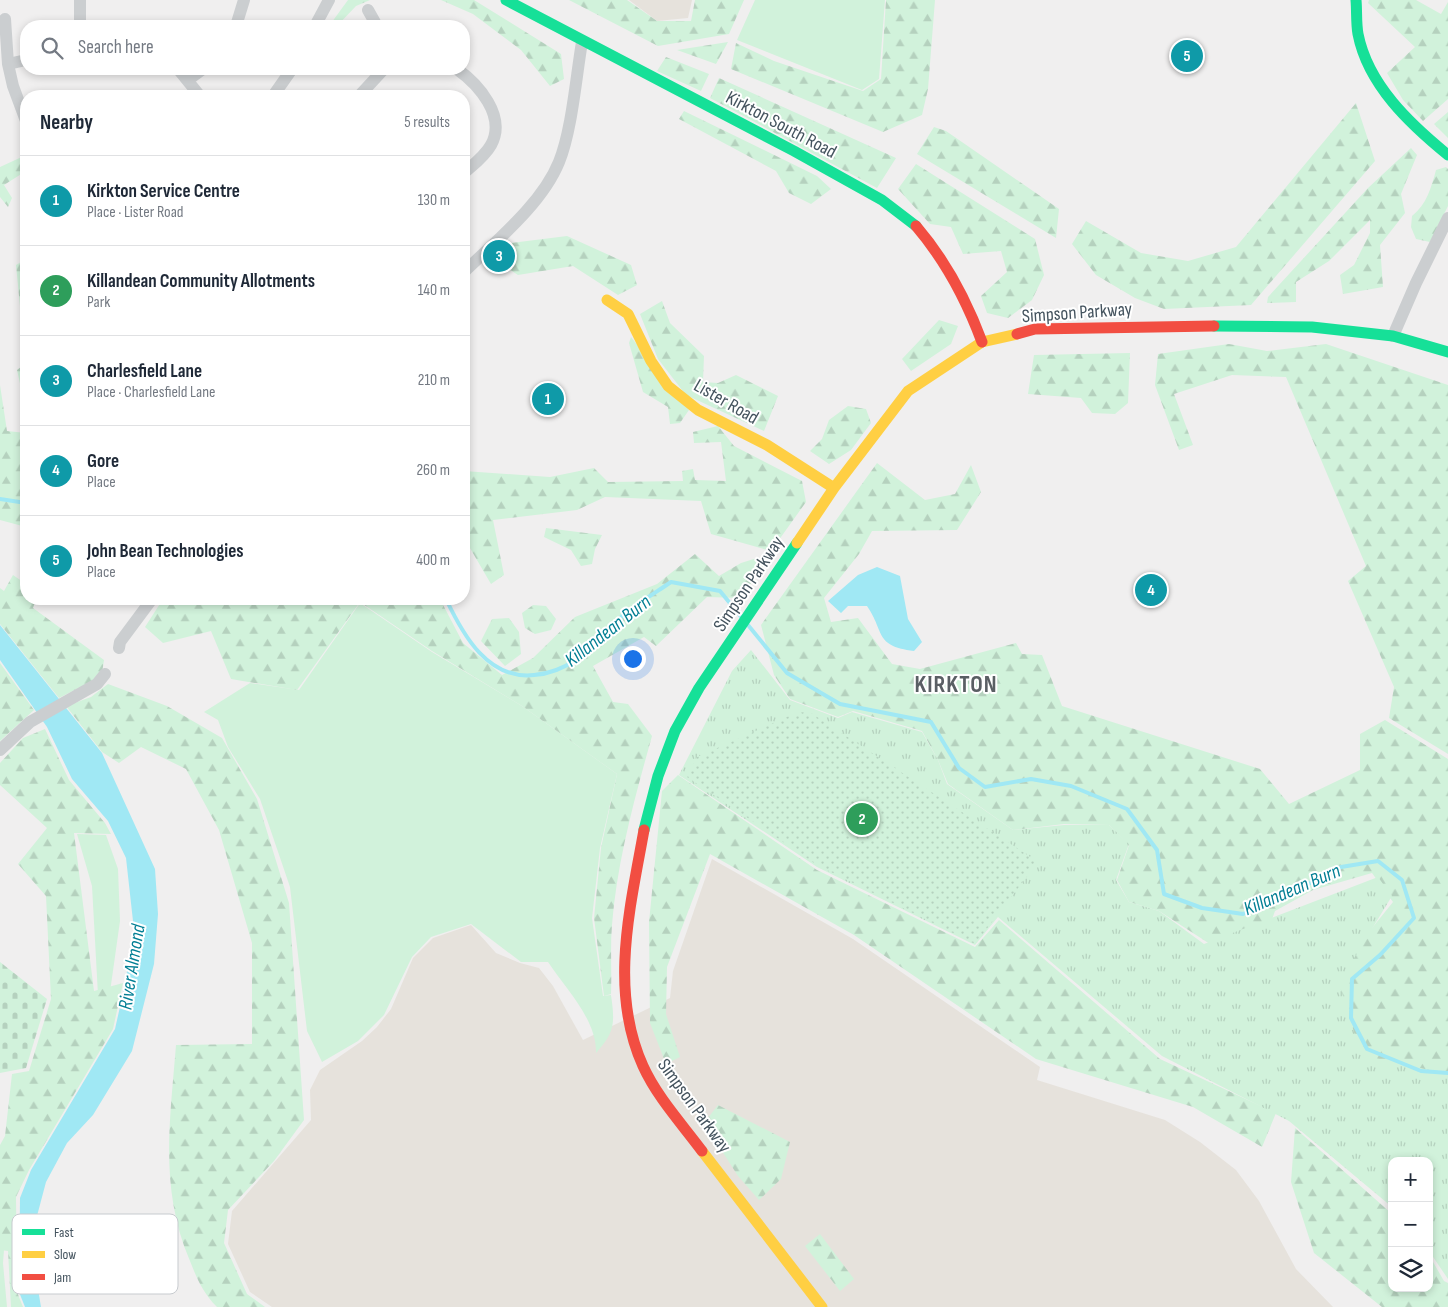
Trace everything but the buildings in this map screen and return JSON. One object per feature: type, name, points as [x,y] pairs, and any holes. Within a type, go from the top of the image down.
[{"type":"main road","name":"Kirkton South Road","points":[[506,0],[582,42],[794,151],[882,200],[911,221],[932,245],[953,276],[970,309],[982,342]]},
{"type":"main road","points":[[1356,0],[1358,37],[1377,83],[1418,131],[1448,155]]},
{"type":"main road","name":"Lister Road","points":[[607,300],[628,314],[651,361],[668,386],[698,410],[767,445],[834,488]]},
{"type":"main road","name":"Simpson Parkway","points":[[822,1307],[666,1104],[644,1068],[628,1021],[623,975],[631,900],[658,776],[675,731],[699,688],[834,488],[908,392],[982,342],[1035,329],[1151,326],[1312,327],[1393,336],[1448,352]]},
{"type":"street","points":[[80,0],[80,20]]},
{"type":"street","points":[[238,20],[244,0]]},
{"type":"street","points":[[318,20],[329,0]]},
{"type":"street","points":[[368,10],[374,20]]},
{"type":"street","points":[[5,19],[8,64],[20,105]]},
{"type":"street","points":[[470,266],[542,194],[559,162],[569,119],[582,42]]},
{"type":"street","points":[[8,64],[20,61]]},
{"type":"street","points":[[183,75],[196,90]]},
{"type":"street","points":[[188,80],[195,75]]},
{"type":"street","points":[[277,90],[288,75]]},
{"type":"street","points":[[365,90],[378,75]]},
{"type":"street","points":[[463,75],[486,98],[495,122],[492,144],[470,167]]},
{"type":"street","points":[[1393,336],[1416,283],[1448,218]]},
{"type":"street","points":[[118,648],[120,642],[148,605]]},
{"type":"street","points":[[0,750],[30,722],[97,684],[105,674]]},
{"type":"shaded area","points":[[629,0],[692,0],[688,18],[657,21]]},
{"type":"shaded area","points":[[712,859],[853,939],[1040,1067],[1037,1080],[1165,1120],[1200,1142],[1236,1170],[1259,1201],[1296,1269],[1333,1307],[272,1307],[250,1292],[228,1244],[232,1211],[311,1120],[310,1090],[320,1070],[362,1041],[377,1027],[391,1009],[413,958],[433,938],[471,925],[496,953],[520,963],[539,968],[553,986],[583,1040],[670,998],[673,971]]},
{"type":"green space","points":[[348,0],[370,0],[356,6],[343,20],[333,20]]},
{"type":"green space","points":[[441,0],[474,0],[561,54],[564,79],[550,86],[521,50],[473,14]]},
{"type":"green space","points":[[569,0],[627,0],[657,21],[691,21],[695,0],[744,0],[729,34],[658,46]]},
{"type":"green space","points":[[755,0],[885,0],[879,79],[862,90],[737,40]]},
{"type":"green space","points":[[886,0],[935,0],[928,89],[922,115],[883,132],[731,69],[736,43],[774,61],[863,91],[881,79]]},
{"type":"green space","points":[[1369,0],[1416,0],[1441,14],[1448,2],[1448,99],[1423,121],[1403,100],[1387,73],[1415,47],[1368,3]]},
{"type":"green space","points":[[728,42],[716,64],[677,50]]},
{"type":"green space","points":[[666,57],[709,74],[701,91],[657,71]]},
{"type":"green space","points":[[719,78],[896,158],[877,188],[710,98]]},
{"type":"green space","points":[[1356,103],[1375,161],[1251,305],[1164,309],[1135,298],[1096,275],[1072,244],[1086,221],[1141,253],[1188,261],[1236,247]]},
{"type":"green space","points":[[684,111],[817,176],[831,189],[811,204],[789,193],[776,171],[679,119]]},
{"type":"green space","points":[[1448,112],[1448,138],[1434,124]]},
{"type":"green space","points":[[934,127],[946,131],[1059,209],[1056,238],[917,154]]},
{"type":"green space","points":[[1411,148],[1417,155],[1401,194],[1405,213],[1380,245],[1383,287],[1343,294],[1340,275],[1354,265],[1370,233],[1370,220],[1329,261],[1296,282],[1296,302],[1267,303],[1268,297],[1368,188]]},
{"type":"green space","points":[[20,158],[20,175],[4,185],[12,198],[8,207],[0,197],[0,167]]},
{"type":"green space","points":[[916,164],[1035,239],[1044,275],[1032,300],[1008,318],[987,313],[981,296],[1007,272],[1001,251],[963,254],[951,227],[930,224],[898,189]]},
{"type":"green space","points":[[1446,167],[1448,169],[1448,206],[1430,242],[1416,239],[1411,227],[1412,216],[1425,201],[1436,170]]},
{"type":"green space","points":[[567,236],[631,265],[637,285],[618,295],[573,266],[518,275],[504,266],[503,251],[511,243]]},
{"type":"green space","points":[[20,263],[20,306],[16,265]]},
{"type":"green space","points":[[662,301],[670,323],[704,356],[703,382],[718,383],[736,375],[778,396],[764,431],[686,395],[658,359],[640,314]]},
{"type":"green space","points":[[939,320],[958,326],[951,344],[911,371],[902,359]]},
{"type":"green space","points":[[631,337],[689,410],[680,423],[670,424],[668,407],[643,392],[629,343]]},
{"type":"green space","points":[[1229,344],[1267,351],[1326,344],[1448,385],[1448,754],[1389,718],[1394,687],[1348,581],[1366,566],[1286,377],[1232,375],[1174,394],[1193,445],[1179,450],[1155,385],[1158,354]]},
{"type":"green space","points":[[1130,353],[1128,403],[1115,414],[1092,413],[1081,398],[1028,394],[1034,355]]},
{"type":"green space","points":[[20,368],[20,383],[17,370]]},
{"type":"green space","points":[[0,385],[7,431],[20,432],[20,525],[0,520]]},
{"type":"green space","points":[[848,406],[866,409],[871,423],[851,450],[829,464],[810,451],[822,439],[829,420]]},
{"type":"green space","points":[[718,426],[734,446],[802,481],[806,502],[771,551],[711,534],[701,501],[605,497],[577,510],[493,520],[504,575],[491,584],[470,548],[470,471],[550,477],[594,468],[608,482],[683,481],[682,471],[693,469],[695,480],[726,481],[721,442],[694,443],[693,432]]},
{"type":"green space","points":[[877,463],[925,500],[955,494],[971,465],[981,492],[957,530],[872,531],[859,554],[824,598],[831,622],[858,618],[892,664],[920,669],[1016,643],[1022,654],[1042,655],[1062,706],[1260,769],[1289,804],[1360,770],[1360,734],[1385,720],[1448,759],[1448,1089],[1351,1067],[1325,1022],[1343,964],[1393,902],[1372,873],[1313,890],[1275,911],[1265,939],[1213,946],[1159,911],[1129,902],[1117,880],[1129,845],[1109,825],[1064,824],[1013,830],[948,784],[938,760],[922,731],[853,711],[838,717],[790,699],[774,675],[761,625]]},
{"type":"green space","points":[[546,528],[602,535],[595,549],[592,564],[581,566],[571,550],[544,537]]},
{"type":"green space","points":[[695,554],[719,576],[741,563],[757,558],[764,566],[740,598],[707,597],[656,646],[644,637],[593,666],[613,702],[628,704],[652,736],[622,853],[612,925],[611,994],[604,996],[594,918],[601,848],[617,774],[522,706],[432,651],[364,605],[443,605],[463,643],[502,675],[533,658],[575,617],[657,584]]},
{"type":"green space","points":[[13,575],[20,580],[20,605],[34,605],[33,608],[104,660],[102,673],[98,678],[59,698],[0,624],[0,588],[4,591]]},
{"type":"green space","points":[[159,605],[358,605],[297,690],[231,679],[211,631],[163,643],[145,627]]},
{"type":"green space","points":[[359,605],[363,605],[432,652],[522,706],[617,774],[600,848],[592,918],[603,996],[611,995],[613,1020],[607,1039],[596,1053],[595,1041],[586,1017],[548,962],[521,962],[471,924],[431,937],[412,957],[384,1015],[358,1041],[322,1062],[307,1031],[290,887],[260,799],[228,747],[218,720],[204,712],[250,683],[299,690]]},
{"type":"green space","points":[[533,605],[546,606],[556,619],[551,630],[535,634],[525,628],[522,613]]},
{"type":"green space","points":[[509,618],[519,632],[521,654],[505,666],[481,641],[492,619]]},
{"type":"green space","points":[[751,650],[790,700],[838,718],[852,712],[922,732],[938,760],[947,784],[1013,830],[1064,825],[1109,825],[1129,844],[1116,880],[1129,902],[1159,911],[1204,944],[1378,877],[1392,896],[1339,983],[1361,1055],[1448,1074],[1448,1279],[1433,1257],[1433,1157],[1388,1157],[1388,1204],[1289,1121],[1162,1056],[998,917],[975,945],[817,867],[679,775],[732,671]]},
{"type":"green space","points":[[0,663],[34,710],[0,741]]},
{"type":"green space","points":[[108,684],[167,706],[222,738],[257,799],[289,903],[304,1120],[274,1161],[228,1210],[224,1243],[247,1294],[265,1307],[217,1307],[204,1291],[195,1274],[180,1234],[178,1214],[175,1214],[170,1181],[169,1154],[176,1045],[252,1044],[252,943],[219,830],[186,769],[141,747],[119,763],[102,752],[66,706],[91,697]]},
{"type":"green space","points":[[798,712],[811,713],[1038,862],[975,944],[817,865],[687,777],[697,757]]},
{"type":"green space","points":[[45,729],[69,780],[105,823],[111,834],[74,833],[94,991],[123,983],[113,1029],[29,1170],[16,1197],[16,1214],[12,1214],[12,1294],[18,1294],[23,1307],[11,1307],[8,1251],[0,1250],[0,1145],[5,1136],[12,1074],[29,1071],[51,999],[46,896],[18,864],[47,828],[0,785],[0,763],[23,738]]},
{"type":"green space","points":[[678,775],[817,870],[975,947],[999,920],[1160,1059],[1276,1113],[1262,1147],[1193,1107],[1036,1059],[854,935],[710,854],[667,967],[666,1014],[680,1057],[666,1064],[650,1023],[649,922],[662,791]]},
{"type":"green space","points":[[77,834],[106,835],[118,869],[120,921],[110,992],[98,995],[92,886]]},
{"type":"green space","points":[[0,962],[47,999],[26,1068],[0,1073]]},
{"type":"green space","points":[[718,1105],[790,1142],[781,1179],[759,1200],[738,1176],[704,1123]]},
{"type":"green space","points":[[1295,1128],[1388,1210],[1388,1292],[1433,1292],[1433,1262],[1444,1281],[1448,1283],[1448,1307],[1382,1307],[1314,1253],[1291,1182]]},
{"type":"green space","points":[[820,1234],[854,1279],[840,1291],[805,1246]]},
{"type":"green space","points":[[0,1250],[4,1250],[3,1263],[7,1307],[0,1307]]},
{"type":"water","points":[[877,567],[900,576],[908,619],[922,642],[914,651],[892,646],[886,641],[867,606],[848,606],[841,613],[828,601],[858,575]]},
{"type":"water","name":"River Almond","points":[[0,625],[102,753],[155,869],[158,914],[154,964],[132,1051],[93,1115],[67,1143],[46,1182],[38,1214],[20,1214],[20,1198],[31,1170],[115,1029],[134,930],[126,858],[108,821],[72,779],[47,727],[0,660]]},
{"type":"water","points":[[20,1294],[39,1294],[41,1307],[25,1307]]},
{"type":"waterway","name":"Killandean Burn","points":[[0,499],[20,502]]},
{"type":"waterway","name":"Killandean Burn","points":[[449,605],[460,627],[479,652],[490,663],[518,675],[545,673],[572,662],[583,654],[621,617],[671,582],[720,591],[742,618]]},
{"type":"waterway","name":"Killandean Burn","points":[[748,625],[787,673],[840,704],[931,722],[959,768],[985,787],[1031,779],[1071,786],[1127,809],[1157,850],[1164,894],[1202,908],[1243,914],[1287,895],[1341,867],[1378,861],[1402,880],[1414,918],[1380,955],[1352,979],[1351,1018],[1367,1049],[1421,1071],[1448,1073]]},
{"type":"traffic: fast","points":[[506,0],[794,151],[882,200],[916,226]]},
{"type":"traffic: fast","points":[[1356,0],[1358,34],[1363,53],[1381,87],[1405,117],[1448,155]]},
{"type":"traffic: fast","points":[[1214,326],[1312,327],[1393,336],[1448,352]]},
{"type":"traffic: fast","points":[[644,830],[658,776],[675,731],[699,688],[797,543]]},
{"type":"traffic: slow","points":[[607,300],[628,314],[651,361],[668,386],[698,410],[767,445],[834,488]]},
{"type":"traffic: slow","points":[[797,543],[834,488],[908,391],[982,342],[1017,334]]},
{"type":"traffic: slow","points":[[702,1151],[822,1307]]},
{"type":"traffic: jam","points":[[916,226],[937,253],[954,281],[982,342]]},
{"type":"traffic: jam","points":[[1017,334],[1035,329],[1214,326]]},
{"type":"traffic: jam","points":[[644,830],[633,889],[626,949],[625,979],[627,1008],[633,1038],[643,1066],[663,1099],[702,1151]]},
{"type":"place","name":"John Bean Technologies","points":[[1187,56]]},
{"type":"place","name":"Charlesfield Lane","points":[[499,256]]},
{"type":"place","name":"Kirkton Service Centre","points":[[548,399]]},
{"type":"place","name":"Gore","points":[[1151,590]]},
{"type":"place","name":"Killandean Community Allotments","points":[[862,819]]},
{"type":"district","name":"KIRKTON","points":[[956,684]]}]
